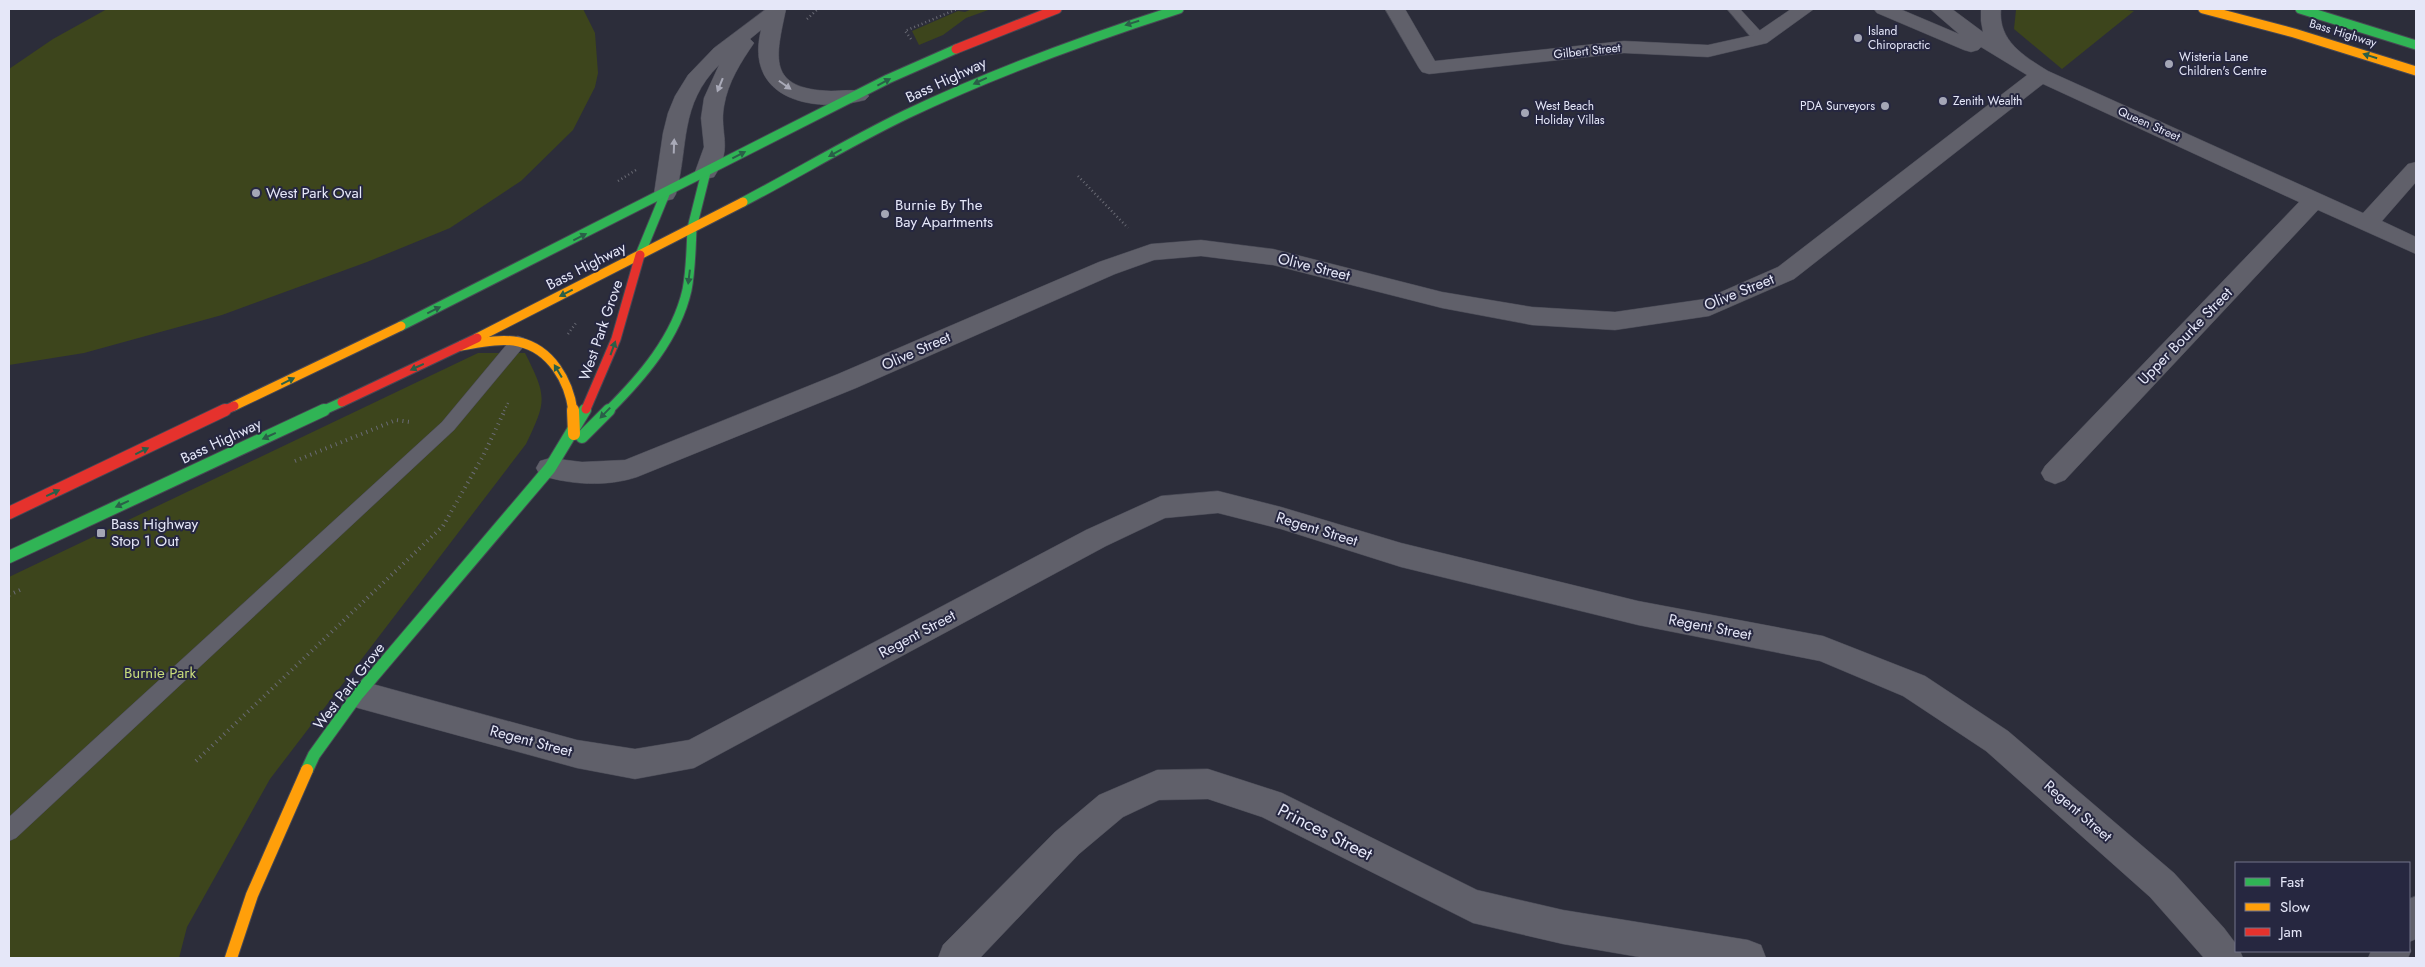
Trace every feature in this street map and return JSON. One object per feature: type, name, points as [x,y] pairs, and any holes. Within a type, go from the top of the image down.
[{"type":"main road","name":"Bass Highway","points":[[9,513],[461,298],[937,56],[1057,9]]},
{"type":"main road","name":"Bass Highway","points":[[9,557],[461,346],[776,185],[905,115],[988,77],[1108,30],[1178,9]]},
{"type":"main road","name":"Bass Highway","points":[[2203,9],[2294,33],[2416,70]]},
{"type":"main road","name":"Bass Highway","points":[[2300,9],[2416,45]]},
{"type":"main road","name":"West Park Grove","points":[[231,958],[252,894],[314,754],[358,694],[550,468],[642,373],[678,317],[689,279],[692,228],[706,172]]},
{"type":"main road","name":"West Park Grove","points":[[550,468],[574,434],[602,377],[627,309],[640,255],[664,194]]},
{"type":"main road","points":[[461,346],[490,341],[518,342],[531,345],[548,355],[568,388],[575,417],[574,434]]},
{"type":"street","name":"Gilbert Street","points":[[1395,9],[1429,68],[1624,47],[1708,51],[1760,39],[1804,9]]},
{"type":"street","points":[[1884,9],[2041,76]]},
{"type":"street","points":[[1991,9],[1990,24],[1995,37],[2008,52],[2041,76]]},
{"type":"street","points":[[772,11],[768,60],[774,75],[786,86],[802,94],[826,98],[858,96]]},
{"type":"street","points":[[706,172],[713,153],[715,139],[712,119],[717,91],[730,62],[772,11]]},
{"type":"street","points":[[664,194],[673,159],[674,133],[678,111],[695,77],[720,52],[772,11]]},
{"type":"street","points":[[1921,26],[1944,13]]},
{"type":"street","name":"Queen Street","points":[[1944,13],[2041,76],[2416,246]]},
{"type":"street","name":"Olive Street","points":[[550,468],[582,473],[627,470],[847,381],[1106,268],[1151,252],[1201,248],[1273,257],[1442,300],[1532,316],[1615,321],[1709,307],[1786,273],[2041,76]]},
{"type":"street","points":[[2367,223],[2416,169]]},
{"type":"street","name":"Upper Bourke Street","points":[[2055,473],[2315,199]]},
{"type":"street","name":"Regent Street","points":[[358,694],[577,754],[635,764],[694,754],[1096,538],[1161,508],[1218,502],[1281,518],[1401,555],[1629,611],[1824,648],[1914,686],[1996,740],[2162,885],[2212,940],[2225,958]]},
{"type":"street","name":"Princes Street","points":[[956,958],[1067,843],[1111,806],[1157,785],[1208,784],[1270,804],[1473,906],[1563,928],[1748,958]]},
{"type":"lane","points":[[1733,9],[1760,39]]},
{"type":"lane","points":[[9,831],[448,426],[518,342]]},
{"type":"path","points":[[803,21],[818,9]]},
{"type":"path","points":[[913,42],[905,31],[957,9]]},
{"type":"path","points":[[1078,176],[1151,252]]},
{"type":"path","points":[[196,761],[443,526],[483,456],[521,377],[548,355]]},
{"type":"path","points":[[287,464],[396,420],[448,426]]},
{"type":"path","points":[[9,595],[26,587]]},
{"type":"green space","name":"West Park Oval","points":[[107,9],[583,9],[595,33],[598,73],[595,87],[573,130],[521,181],[450,228],[367,262],[222,315],[84,353],[9,365],[9,69],[53,39]]},
{"type":"green space","points":[[972,9],[991,9],[966,18],[943,35],[919,45],[912,31],[958,11],[965,12]]},
{"type":"green space","points":[[2121,9],[2134,11],[2062,69],[2014,29],[2016,10]]},
{"type":"green space","name":"Burnie Park","points":[[478,353],[525,353],[541,390],[542,398],[538,417],[526,444],[270,779],[187,927],[179,958],[9,958],[9,577]]},
{"type":"traffic: fast","points":[[743,202],[865,135],[940,99],[1041,57],[1179,9]]},
{"type":"traffic: fast","points":[[2300,9],[2416,45]]},
{"type":"traffic: fast","points":[[401,326],[888,79],[956,49]]},
{"type":"traffic: fast","points":[[692,228],[706,172]]},
{"type":"traffic: fast","points":[[640,255],[665,194]]},
{"type":"traffic: fast","points":[[582,437],[643,373],[668,336],[678,317],[687,288],[692,228]]},
{"type":"traffic: fast","points":[[9,557],[342,402]]},
{"type":"traffic: fast","points":[[307,770],[314,755],[358,694],[550,468],[586,409]]},
{"type":"traffic: slow","points":[[2203,9],[2294,33],[2416,71]]},
{"type":"traffic: slow","points":[[477,338],[743,202]]},
{"type":"traffic: slow","points":[[234,406],[401,326]]},
{"type":"traffic: slow","points":[[461,346],[512,341],[533,347],[545,355],[563,377],[572,406],[574,434]]},
{"type":"traffic: slow","points":[[231,958],[252,895],[307,770]]},
{"type":"traffic: jam","points":[[956,49],[1057,9]]},
{"type":"traffic: jam","points":[[586,409],[616,339],[640,255]]},
{"type":"traffic: jam","points":[[342,402],[477,338]]},
{"type":"traffic: jam","points":[[9,513],[234,406]]},
{"type":"place","name":"Island Chiropractic","points":[[1858,38]]},
{"type":"place","name":"Wisteria Lane Children's Centre","points":[[2169,64]]},
{"type":"place","name":"Zenith Wealth","points":[[1943,101]]},
{"type":"place","name":"PDA Surveyors","points":[[1885,106]]},
{"type":"place","name":"West Beach Holiday Villas","points":[[1525,113]]},
{"type":"place","name":"West Park Oval","points":[[256,193]]},
{"type":"place","name":"Burnie By The Bay Apartments","points":[[885,214]]},
{"type":"place","name":"Bass Highway Stop 1 Out","points":[[101,533]]}]
